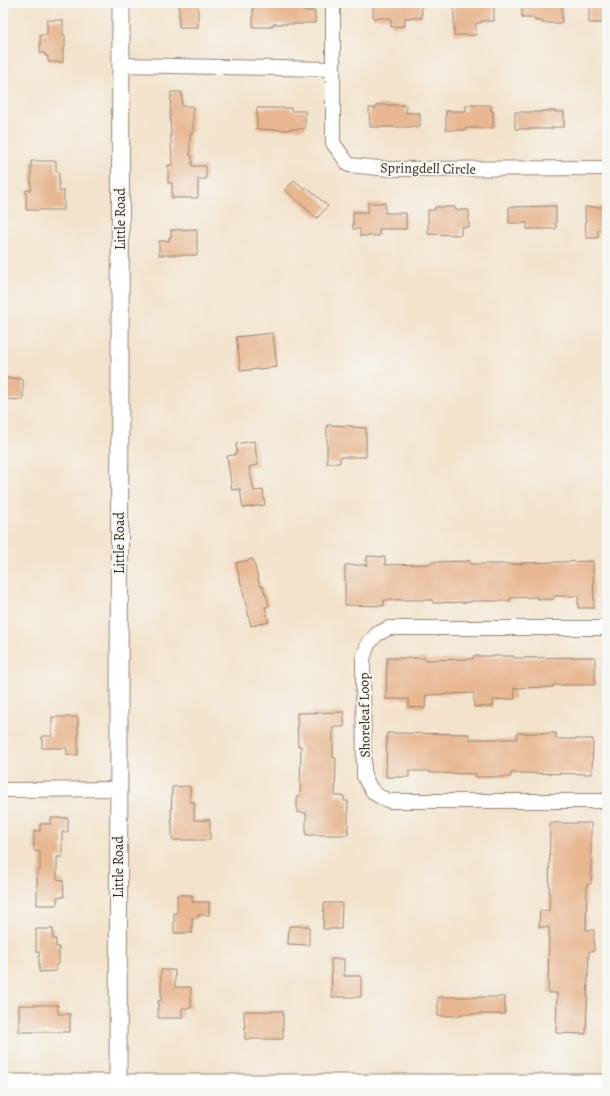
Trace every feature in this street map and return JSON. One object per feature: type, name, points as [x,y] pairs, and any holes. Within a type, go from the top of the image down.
[{"type":"street","name":"Little Road","points":[[118,1083],[121,3]]},
{"type":"street","name":"Springdell Circle","points":[[333,3],[333,143],[349,165],[389,169],[607,168]]},
{"type":"street","points":[[121,65],[333,69]]},
{"type":"street","name":"Shoreleaf Loop","points":[[607,628],[390,628],[376,634],[368,644],[363,659],[364,776],[372,792],[379,797],[390,801],[607,801]]},
{"type":"street","points":[[3,790],[118,789]]},
{"type":"street","points":[[3,1083],[61,1088],[118,1083],[349,1088],[607,1083]]},
{"type":"building","points":[[179,3],[198,3],[198,27],[179,27]]},
{"type":"building","points":[[270,3],[303,3],[303,11],[315,11],[315,23],[273,24],[273,26],[270,27],[253,27],[253,5],[270,5]]},
{"type":"building","points":[[373,3],[421,3],[422,18],[405,18],[405,26],[391,27],[391,18],[373,18]]},
{"type":"building","points":[[494,3],[494,21],[481,21],[481,23],[476,23],[476,35],[454,35],[454,4]]},
{"type":"building","points":[[522,3],[562,3],[562,23],[542,23],[542,21],[535,21],[535,18],[522,18]]},
{"type":"building","points":[[589,3],[607,4],[607,23],[589,23]]},
{"type":"building","points":[[47,20],[63,20],[65,48],[63,48],[63,62],[48,62],[48,56],[45,56],[45,53],[40,53],[40,35],[47,35]]},
{"type":"building","points":[[171,92],[182,92],[182,106],[193,106],[193,133],[190,133],[190,156],[192,156],[192,166],[206,166],[206,179],[198,179],[198,198],[172,198],[172,183],[168,183],[168,165],[172,165],[170,114]]},
{"type":"building","points":[[376,105],[406,105],[406,113],[420,113],[420,127],[370,127],[369,108],[376,108]]},
{"type":"building","points":[[466,105],[491,105],[491,111],[493,111],[493,128],[446,130],[446,111],[466,111]]},
{"type":"building","points":[[257,108],[291,108],[291,111],[305,111],[305,129],[257,129]]},
{"type":"building","points":[[515,112],[564,112],[564,127],[552,127],[552,129],[515,129]]},
{"type":"building","points":[[31,161],[56,161],[56,172],[59,172],[59,191],[64,191],[64,210],[26,210],[26,190],[31,190]]},
{"type":"building","points":[[294,180],[305,189],[306,187],[328,206],[317,218],[285,190]]},
{"type":"building","points":[[368,203],[385,203],[385,213],[406,213],[406,229],[379,229],[379,236],[360,236],[360,229],[353,229],[353,212],[368,212]]},
{"type":"building","points":[[556,206],[556,229],[527,229],[527,223],[509,223],[509,207]]},
{"type":"building","points":[[435,207],[455,207],[455,210],[469,210],[469,227],[461,227],[461,235],[428,234],[428,210],[435,210]]},
{"type":"building","points":[[585,207],[607,207],[607,230],[598,230],[598,238],[586,238]]},
{"type":"building","points":[[197,229],[197,255],[159,255],[159,241],[169,241],[169,237],[171,237],[171,230]]},
{"type":"building","points":[[273,333],[277,367],[241,371],[236,337]]},
{"type":"building","points":[[3,378],[23,379],[23,400],[3,399]]},
{"type":"building","points":[[327,425],[366,428],[366,457],[340,457],[340,463],[327,463]]},
{"type":"building","points":[[254,441],[258,465],[249,467],[254,491],[263,490],[265,505],[243,508],[240,489],[232,490],[227,456],[235,455],[235,453],[237,453],[236,444]]},
{"type":"building","points":[[367,556],[385,557],[385,565],[470,561],[470,564],[522,564],[593,561],[594,608],[578,608],[578,596],[554,596],[554,599],[538,599],[538,597],[510,598],[510,601],[433,603],[432,600],[384,600],[384,606],[345,605],[345,565],[367,565]]},
{"type":"building","points":[[253,559],[260,586],[263,586],[266,594],[269,606],[265,607],[269,622],[251,626],[236,563]]},
{"type":"building","points":[[473,656],[514,656],[514,658],[595,657],[595,685],[553,685],[553,687],[514,688],[515,699],[493,700],[493,707],[474,707],[474,693],[426,695],[425,708],[409,707],[409,699],[386,699],[387,658],[426,658],[426,660],[473,659]]},
{"type":"building","points":[[344,712],[344,727],[333,727],[333,758],[336,758],[335,796],[344,796],[344,801],[348,801],[348,835],[306,835],[306,813],[297,812],[297,796],[300,796],[301,746],[298,746],[297,713]]},
{"type":"building","points":[[52,717],[78,717],[78,755],[67,755],[67,748],[42,748],[42,736],[52,736]]},
{"type":"building","points":[[387,733],[469,734],[469,739],[517,739],[517,733],[556,733],[556,739],[593,739],[592,774],[511,773],[511,777],[476,777],[476,774],[409,771],[409,777],[386,777]]},
{"type":"building","points":[[190,786],[190,802],[194,802],[194,820],[210,820],[210,840],[172,840],[172,787]]},
{"type":"building","points":[[51,818],[68,818],[68,832],[62,832],[62,857],[57,857],[57,879],[63,880],[64,897],[57,897],[57,905],[37,905],[37,871],[40,871],[40,851],[34,851],[34,831],[40,831],[40,824],[51,824]]},
{"type":"building","points":[[550,823],[591,823],[591,884],[587,884],[586,930],[594,930],[594,951],[589,951],[586,1034],[556,1033],[557,993],[548,993],[549,927],[539,927],[540,910],[549,911]]},
{"type":"building","points":[[177,895],[192,895],[192,902],[209,902],[209,915],[198,915],[198,918],[192,918],[192,933],[174,933],[174,913],[177,913]]},
{"type":"building","points":[[324,903],[342,903],[341,929],[323,929]]},
{"type":"building","points":[[289,926],[309,926],[309,945],[288,944]]},
{"type":"building","points":[[36,929],[53,929],[53,939],[56,939],[56,947],[59,947],[59,964],[56,964],[56,971],[39,972],[39,952],[36,952]]},
{"type":"building","points":[[331,959],[344,959],[344,976],[361,976],[361,997],[332,997]]},
{"type":"building","points":[[161,970],[175,970],[175,987],[191,987],[191,1008],[182,1008],[182,1018],[158,1018],[158,1001],[161,1001]]},
{"type":"building","points":[[438,997],[505,997],[505,1014],[460,1014],[460,1016],[438,1016]]},
{"type":"building","points":[[19,1005],[58,1005],[58,1014],[70,1014],[70,1032],[19,1032]]},
{"type":"building","points":[[244,1011],[283,1011],[283,1039],[245,1039]]}]
